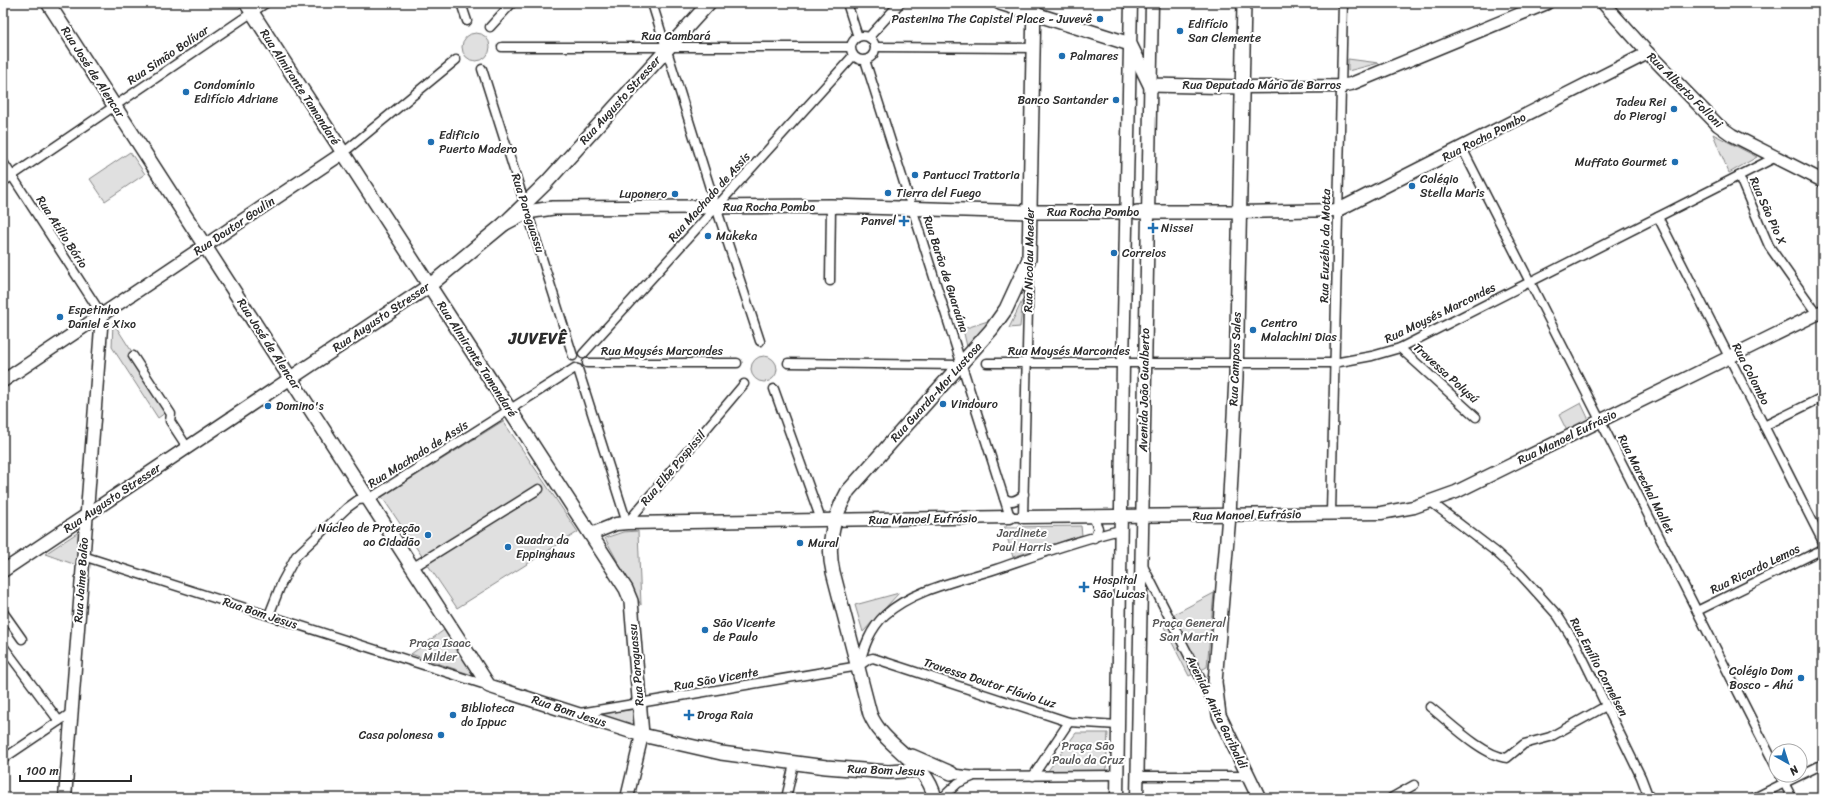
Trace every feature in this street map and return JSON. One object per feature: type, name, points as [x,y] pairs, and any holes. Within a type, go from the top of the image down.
[{"type":"main road","name":"Rua José de Alencar","points":[[48,3],[489,686]]},
{"type":"main road","name":"Rua Augusto Stresser","points":[[526,208],[546,183],[708,3]]},
{"type":"main road","points":[[1000,3],[1034,8],[1130,44],[1150,85]]},
{"type":"main road","name":"Rua Campos Sales","points":[[1219,715],[1214,670],[1229,515],[1236,363],[1238,212],[1244,3]]},
{"type":"main road","name":"Rua Almirante Tamandaré","points":[[249,8],[591,534],[629,595]]},
{"type":"main road","name":"Rua Nicolau Maeder","points":[[1029,259],[1034,8]]},
{"type":"main road","name":"Rua Deputado Mário de Barros","points":[[1150,85],[1242,87]]},
{"type":"main road","points":[[546,183],[544,198],[548,205],[553,208]]},
{"type":"main road","name":"Rua Rocha Pombo","points":[[504,224],[526,208],[830,206],[1030,212],[1238,212]]},
{"type":"main road","name":"Rua Augusto Stresser","points":[[291,378],[429,286],[504,224]]},
{"type":"main road","name":"Rua Guarda-Mor Lustosa","points":[[903,752],[884,736],[874,722],[831,563],[830,540],[835,520],[843,500],[854,483],[981,344],[1006,309],[1029,259]]},
{"type":"main road","name":"Rua Paraguassu","points":[[629,595],[642,735]]},
{"type":"main road","name":"Rua Bom Jesus","points":[[489,686],[642,735],[721,752],[794,764],[888,772],[921,770]]},
{"type":"main road","name":"Avenida Anita Garibaldi","points":[[1219,715],[1259,798]]},
{"type":"main road","points":[[903,752],[921,770],[930,784],[935,798]]},
{"type":"main road","points":[[903,752],[951,773]]},
{"type":"street","name":"Rua Simão Bolívar","points":[[3,182],[114,106],[249,8],[266,3]]},
{"type":"street","points":[[461,3],[467,21]]},
{"type":"street","points":[[490,27],[512,3]]},
{"type":"street","points":[[652,3],[760,341]]},
{"type":"street","points":[[847,3],[858,37]]},
{"type":"street","points":[[869,37],[900,3]]},
{"type":"street","name":"Avenida João Gualberto","points":[[1131,3],[1129,85],[1144,363],[1137,798]]},
{"type":"street","name":"Avenida João Gualberto","points":[[1117,798],[1123,363],[1150,85],[1152,3]]},
{"type":"street","name":"Rua Euzébio da Motta","points":[[1331,513],[1343,3]]},
{"type":"street","name":"Rua Deputado Mário de Barros","points":[[1242,87],[1341,86],[1362,80],[1547,3]]},
{"type":"street","name":"Rua Alberto Folloni","points":[[1603,3],[1648,53],[1725,130],[1823,181]]},
{"type":"street","points":[[858,37],[869,37],[873,40],[875,47],[874,54],[865,60],[859,60],[853,56],[850,47],[852,41],[858,37]]},
{"type":"street","name":"Rua Cambará","points":[[502,47],[850,47]]},
{"type":"street","points":[[875,47],[1034,48]]},
{"type":"street","name":"Rua Rocha Pombo","points":[[1238,212],[1338,210],[1648,53]]},
{"type":"street","name":"Rua Machado de Assis","points":[[583,354],[853,56]]},
{"type":"street","name":"Rua Doutor Goulin","points":[[3,381],[343,153],[456,60]]},
{"type":"street","name":"Rua Barão de Guaraúna","points":[[865,60],[1010,517]]},
{"type":"street","name":"Rua Paraguassu","points":[[482,69],[573,356]]},
{"type":"street","name":"Rua Deputado Mário de Barros","points":[[1129,85],[1150,85]]},
{"type":"street","name":"Rua Marechal Mallet","points":[[1462,148],[1768,751]]},
{"type":"street","name":"Rua Moysés Marcondes","points":[[987,363],[1334,363],[1353,361],[1400,348],[1776,157]]},
{"type":"street","name":"Rua Atílio Bório","points":[[3,162],[102,315]]},
{"type":"street","name":"Rua São Pio X","points":[[1739,176],[1769,246],[1821,312]]},
{"type":"street","points":[[830,206],[830,281]]},
{"type":"street","name":"Rua Colombo","points":[[1658,217],[1823,542]]},
{"type":"street","name":"Rua Nicolau Maeder","points":[[1024,517],[1029,259]]},
{"type":"street","name":"Rua Manoel Eufrásio","points":[[627,523],[1381,513],[1396,511],[1431,502],[1456,492],[1821,312]]},
{"type":"street","name":"Rua Jaime Balão","points":[[65,798],[102,315]]},
{"type":"street","name":"Travessa Polysú","points":[[1400,348],[1476,417]]},
{"type":"street","points":[[576,369],[582,369],[587,363],[583,354],[573,356],[571,362],[576,369],[627,523],[616,524],[591,534]]},
{"type":"street","points":[[133,356],[171,414],[170,421],[187,448]]},
{"type":"street","name":"Rua Moysés Marcondes","points":[[587,363],[737,363]]},
{"type":"street","points":[[788,363],[962,365]]},
{"type":"street","name":"Rua Machado de Assis","points":[[269,615],[282,582],[296,556],[347,508],[358,500],[369,499],[576,369]]},
{"type":"street","name":"Rua Augusto Stresser","points":[[3,571],[291,378]]},
{"type":"street","name":"Rua Elbe Pospissil","points":[[627,523],[744,384]]},
{"type":"street","points":[[774,389],[821,520]]},
{"type":"street","points":[[1764,426],[1823,397]]},
{"type":"street","points":[[89,483],[97,494],[107,501]]},
{"type":"street","points":[[412,568],[539,489]]},
{"type":"street","points":[[1004,498],[1012,501],[1017,500],[1024,494]]},
{"type":"street","name":"Rua Emílio Cornelsen","points":[[1431,502],[1496,552],[1542,597],[1568,631],[1641,777],[1649,798]]},
{"type":"street","points":[[1093,517],[1098,528],[1094,538]]},
{"type":"street","points":[[859,666],[865,645],[874,627],[885,615],[908,600],[932,590],[1120,530]]},
{"type":"street","name":"Rua Ricardo Lemos","points":[[1697,611],[1823,549]]},
{"type":"street","name":"Rua Bom Jesus","points":[[83,556],[489,686]]},
{"type":"street","name":"Avenida Anita Garibaldi","points":[[1141,561],[1219,715]]},
{"type":"street","points":[[3,612],[22,639]]},
{"type":"street","points":[[3,646],[59,721]]},
{"type":"street","name":"Travessa Doutor Flávio Luz","points":[[859,666],[873,658],[1069,722],[1118,725]]},
{"type":"street","name":"Rua São Vicente","points":[[577,714],[859,666]]},
{"type":"street","points":[[1430,707],[1487,752],[1498,757],[1507,758],[1524,744],[1550,737],[1606,706]]},
{"type":"street","points":[[3,759],[71,713]]},
{"type":"street","points":[[1033,776],[1069,722]]},
{"type":"street","points":[[627,798],[642,735]]},
{"type":"street","points":[[786,798],[794,764]]},
{"type":"street","points":[[1808,771],[1823,764]]},
{"type":"street","name":"Rua Bom Jesus","points":[[921,770],[975,776],[1117,775]]},
{"type":"street","name":"Rua Bom Jesus","points":[[942,798],[958,783],[975,776]]},
{"type":"street","points":[[1137,776],[1248,776]]},
{"type":"street","points":[[1754,798],[1784,783],[1792,798]]},
{"type":"street","points":[[1391,798],[1414,785]]},
{"type":"green space","points":[[476,33],[486,37],[490,47],[486,57],[476,61],[466,57],[462,47],[466,37]]},
{"type":"green space","points":[[1348,59],[1379,63],[1348,71]]},
{"type":"green space","points":[[1713,134],[1757,157],[1729,173]]},
{"type":"green space","points":[[130,152],[145,174],[105,201],[90,179]]},
{"type":"green space","points":[[1023,299],[1020,327],[1009,328]]},
{"type":"green space","points":[[991,320],[968,351],[963,329]]},
{"type":"green space","points":[[113,322],[169,410],[158,418],[112,347]]},
{"type":"green space","points":[[764,356],[773,360],[777,369],[773,378],[764,382],[755,378],[751,369],[755,360]]},
{"type":"green space","points":[[1581,403],[1589,420],[1567,431],[1559,415]]},
{"type":"green space","points":[[503,421],[578,532],[457,608],[382,497]]},
{"type":"green space","name":"Jardinete Paul Harris","points":[[1081,526],[1082,535],[1013,557],[1004,527]]},
{"type":"green space","points":[[83,529],[79,566],[45,554]]},
{"type":"green space","points":[[638,531],[641,605],[605,538],[623,532]]},
{"type":"green space","points":[[899,593],[863,632],[855,605]]},
{"type":"green space","name":"Praça General San Martin","points":[[1214,593],[1207,667],[1189,676],[1161,621]]},
{"type":"green space","name":"Praça Isaac Milder","points":[[444,630],[475,676],[411,654]]},
{"type":"green space","points":[[636,709],[638,730],[593,715]]},
{"type":"green space","name":"Praça São Paulo da Cruz","points":[[1076,733],[1108,733],[1106,772],[1047,772]]},
{"type":"place","name":"Pastenina The Capistel Place - Juvevê","points":[[1100,19]]},
{"type":"place","name":"Edifício San Clemente","points":[[1180,31]]},
{"type":"place","name":"Palmares","points":[[1062,56]]},
{"type":"place","name":"Condomínio Edifício Adriane","points":[[186,92]]},
{"type":"place","name":"Banco Santander","points":[[1116,100]]},
{"type":"place","name":"Tadeu Rei do Pierogi","points":[[1674,109]]},
{"type":"place","name":"Edificio Puerto Madero","points":[[431,142]]},
{"type":"place","name":"Muffato Gourmet","points":[[1675,162]]},
{"type":"place","name":"Pantucci Trattoria","points":[[915,175]]},
{"type":"place","name":"Colégio Stella Maris","points":[[1412,186]]},
{"type":"place","name":"Tierra del Fuego","points":[[888,193]]},
{"type":"place","name":"Luponero","points":[[675,194]]},
{"type":"place","name":"Panvel","points":[[904,221]]},
{"type":"place","name":"Nissei","points":[[1153,228]]},
{"type":"place","name":"Mukeka","points":[[708,236]]},
{"type":"place","name":"Correios","points":[[1114,253]]},
{"type":"place","name":"Espetinho Daniel e Xixo","points":[[60,317]]},
{"type":"place","name":"Centro Malachini Dias","points":[[1253,330]]},
{"type":"place","name":"Vindouro","points":[[943,404]]},
{"type":"place","name":"Domino's","points":[[268,406]]},
{"type":"place","name":"Núcleo de Proteção ao Cidadão","points":[[428,535]]},
{"type":"place","name":"Mural","points":[[800,543]]},
{"type":"place","name":"Quadra da Eppinghaus","points":[[508,547]]},
{"type":"place","name":"Hospital São Lucas","points":[[1084,587]]},
{"type":"place","name":"São Vicente de Paulo","points":[[705,630]]},
{"type":"place","name":"Colégio Dom Bosco - Ahú","points":[[1801,678]]},
{"type":"place","name":"Biblioteca do Ippuc","points":[[453,715]]},
{"type":"place","name":"Droga Raia","points":[[689,715]]},
{"type":"place","name":"Casa polonesa","points":[[441,735]]},
{"type":"district","name":"JUVEVÊ","points":[[538,338]]}]
